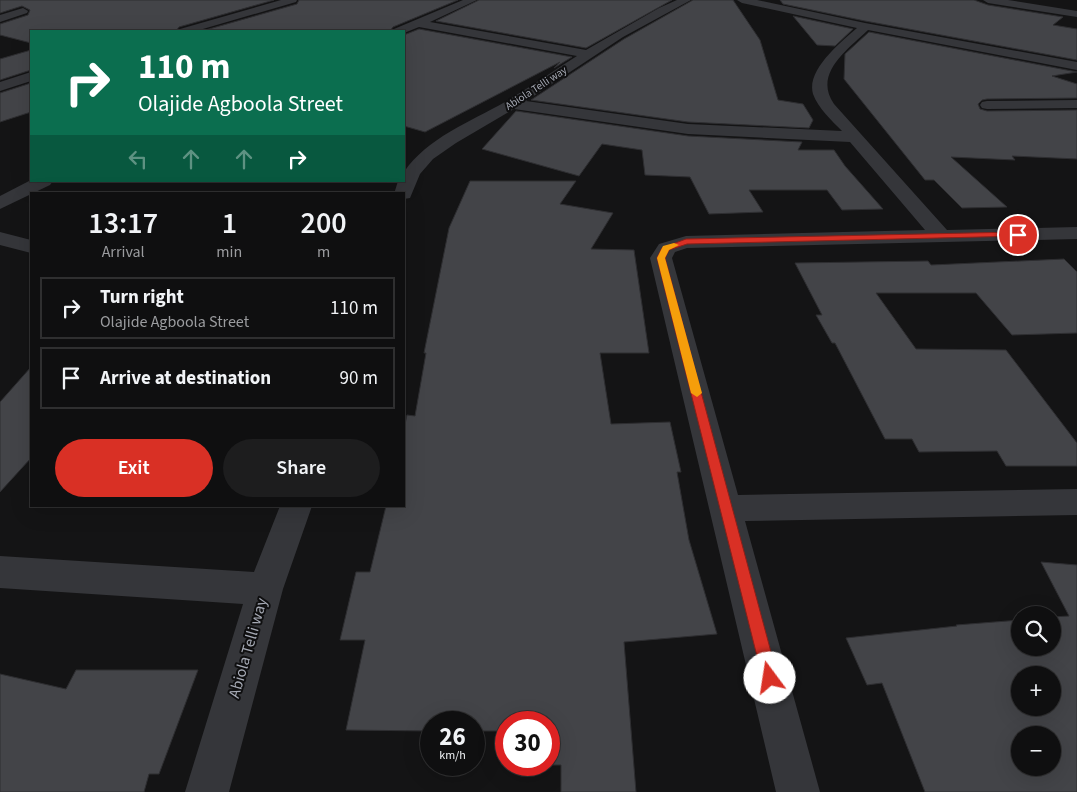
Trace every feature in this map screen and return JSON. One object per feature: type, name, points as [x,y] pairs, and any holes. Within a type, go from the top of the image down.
[{"type":"street","points":[[187,30],[292,0]]},
{"type":"street","points":[[400,30],[472,0]]},
{"type":"street","name":"Abiola Telli way","points":[[404,192],[407,181],[419,163],[435,150],[512,104],[587,54],[655,14],[686,0]]},
{"type":"street","points":[[742,0],[865,26],[1077,66]]},
{"type":"street","points":[[988,0],[1077,14]]},
{"type":"street","points":[[0,19],[23,11]]},
{"type":"street","points":[[418,23],[587,54]]},
{"type":"street","points":[[865,26],[824,68],[820,79],[820,92],[828,106],[941,236]]},
{"type":"street","points":[[0,87],[30,76]]},
{"type":"street","points":[[512,104],[688,129],[855,137]]},
{"type":"street","points":[[987,105],[1077,104]]},
{"type":"street","points":[[0,203],[42,182]]},
{"type":"street","points":[[798,792],[727,508],[661,258],[666,248],[686,242],[1077,233]]},
{"type":"street","points":[[0,238],[30,247]]},
{"type":"street","points":[[727,508],[1077,502]]},
{"type":"street","name":"Abiola Telli way","points":[[208,792],[265,589],[296,507]]},
{"type":"street","points":[[0,572],[265,589]]},
{"type":"building","points":[[0,0],[274,0],[179,27],[177,30],[30,30],[30,43],[0,35],[0,24],[28,15],[30,10],[22,6],[0,13]]},
{"type":"building","points":[[299,0],[458,0],[393,27],[391,30],[206,30],[297,4]]},
{"type":"building","points":[[479,0],[672,0],[586,48],[436,21]]},
{"type":"building","points":[[693,0],[733,0],[760,40],[778,100],[803,104],[813,120],[809,128],[688,122],[531,100],[624,39]]},
{"type":"building","points":[[780,0],[974,0],[988,5],[1063,17],[1053,25],[1077,29],[1077,60],[865,21],[783,4]]},
{"type":"building","points":[[793,16],[853,29],[835,46],[817,45]]},
{"type":"building","points":[[419,29],[572,57],[554,68],[560,62],[425,132],[405,126],[405,35]]},
{"type":"building","points":[[869,32],[1077,72],[1052,76],[1077,84],[1077,98],[987,99],[982,100],[978,104],[980,109],[987,111],[1077,110],[1077,159],[1012,156],[1015,160],[951,157],[1007,207],[962,208],[934,180],[925,180],[844,79],[845,54]]},
{"type":"building","points":[[30,50],[30,70],[0,80],[0,59]]},
{"type":"building","points":[[30,83],[30,112],[0,122],[0,93]]},
{"type":"building","points":[[516,111],[688,136],[802,142],[798,150],[834,150],[845,166],[883,209],[842,210],[827,190],[749,190],[763,212],[709,214],[690,177],[645,175],[642,150],[602,144],[579,176],[482,149]]},
{"type":"building","points":[[470,181],[576,181],[560,204],[613,213],[591,249],[634,250],[649,353],[600,353],[611,424],[670,422],[681,472],[677,472],[689,540],[717,634],[624,642],[636,792],[561,792],[560,711],[495,711],[495,731],[485,731],[485,711],[420,711],[420,731],[346,730],[365,640],[340,640],[356,572],[370,572],[386,507],[405,507],[405,424],[407,415],[415,416],[426,353],[424,353],[449,228]]},
{"type":"building","points":[[1064,259],[1077,272],[1077,333],[1012,335],[976,293],[876,293],[916,349],[1006,350],[1077,443],[1077,466],[1006,466],[997,451],[919,452],[912,439],[885,439],[835,343],[832,343],[816,315],[822,315],[795,263],[928,261],[931,265]]},
{"type":"building","points":[[30,368],[30,459],[0,492],[0,402]]},
{"type":"building","points":[[1041,562],[1077,565],[1077,792],[925,792],[882,683],[867,685],[846,638],[1011,621],[1011,656],[1061,656],[1061,616],[1069,616]]},
{"type":"building","points":[[76,670],[198,670],[159,774],[149,774],[144,792],[0,792],[0,674],[66,689]]},
{"type":"slow traffic","points":[[674,245],[666,248],[661,258],[697,393]]},
{"type":"route","points":[[770,678],[661,258],[666,248],[686,242],[1018,235]]}]
